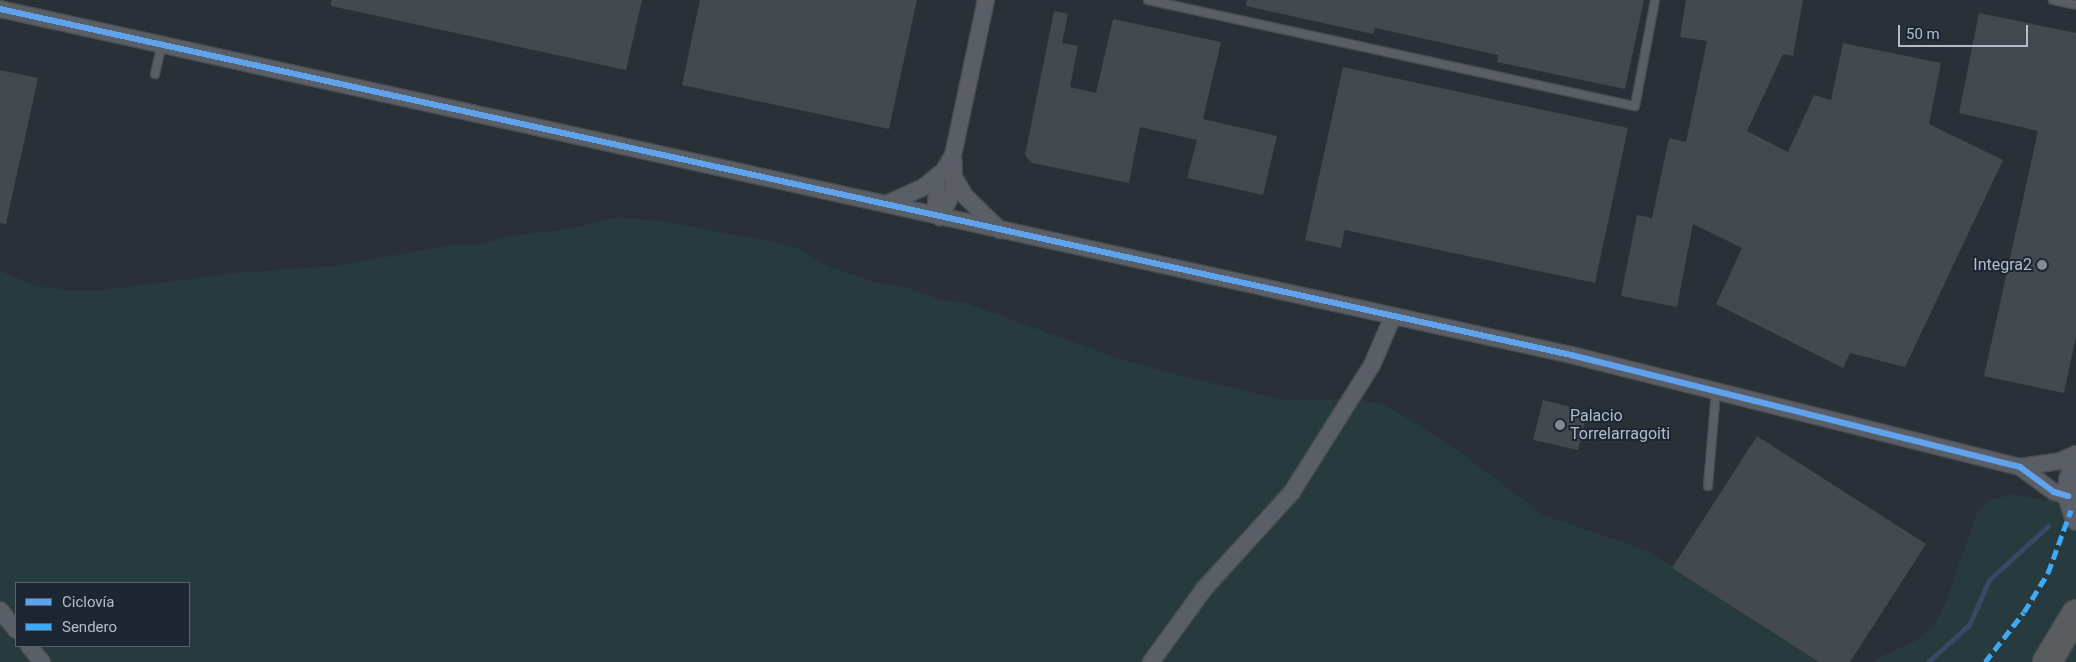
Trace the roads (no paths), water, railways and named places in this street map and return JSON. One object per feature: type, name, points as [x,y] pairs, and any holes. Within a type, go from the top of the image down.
[{"type":"highway","points":[[2047,662],[2076,614]]},
{"type":"street","points":[[940,217],[953,192],[953,155],[986,0]]},
{"type":"street","points":[[0,10],[162,44],[1393,316],[1716,390],[2020,467],[2054,492],[2068,496]]},
{"type":"street","points":[[886,204],[924,187],[937,177],[953,155]]},
{"type":"street","points":[[937,177],[936,202],[940,217]]},
{"type":"street","points":[[954,177],[965,196],[1000,230]]},
{"type":"street","points":[[1150,662],[1204,588],[1292,492],[1372,365],[1393,316]]},
{"type":"street","points":[[2020,467],[2060,460],[2076,454]]},
{"type":"street","points":[[2076,460],[2069,480],[2068,496],[2076,520]]},
{"type":"street","points":[[0,610],[15,629]]},
{"type":"street","points":[[30,647],[42,662]]},
{"type":"lane","points":[[1148,0],[1635,106],[1655,0]]},
{"type":"lane","points":[[2053,0],[2076,5]]},
{"type":"lane","points":[[155,74],[162,44]]},
{"type":"lane","points":[[1708,486],[1716,390]]},
{"type":"waterway","points":[[1928,662],[1969,625],[1989,580],[2048,526]]},
{"type":"place","name":"Integra2","points":[[2042,265]]},
{"type":"place","name":"Palacio Torrelarragoiti","points":[[1560,425]]}]
